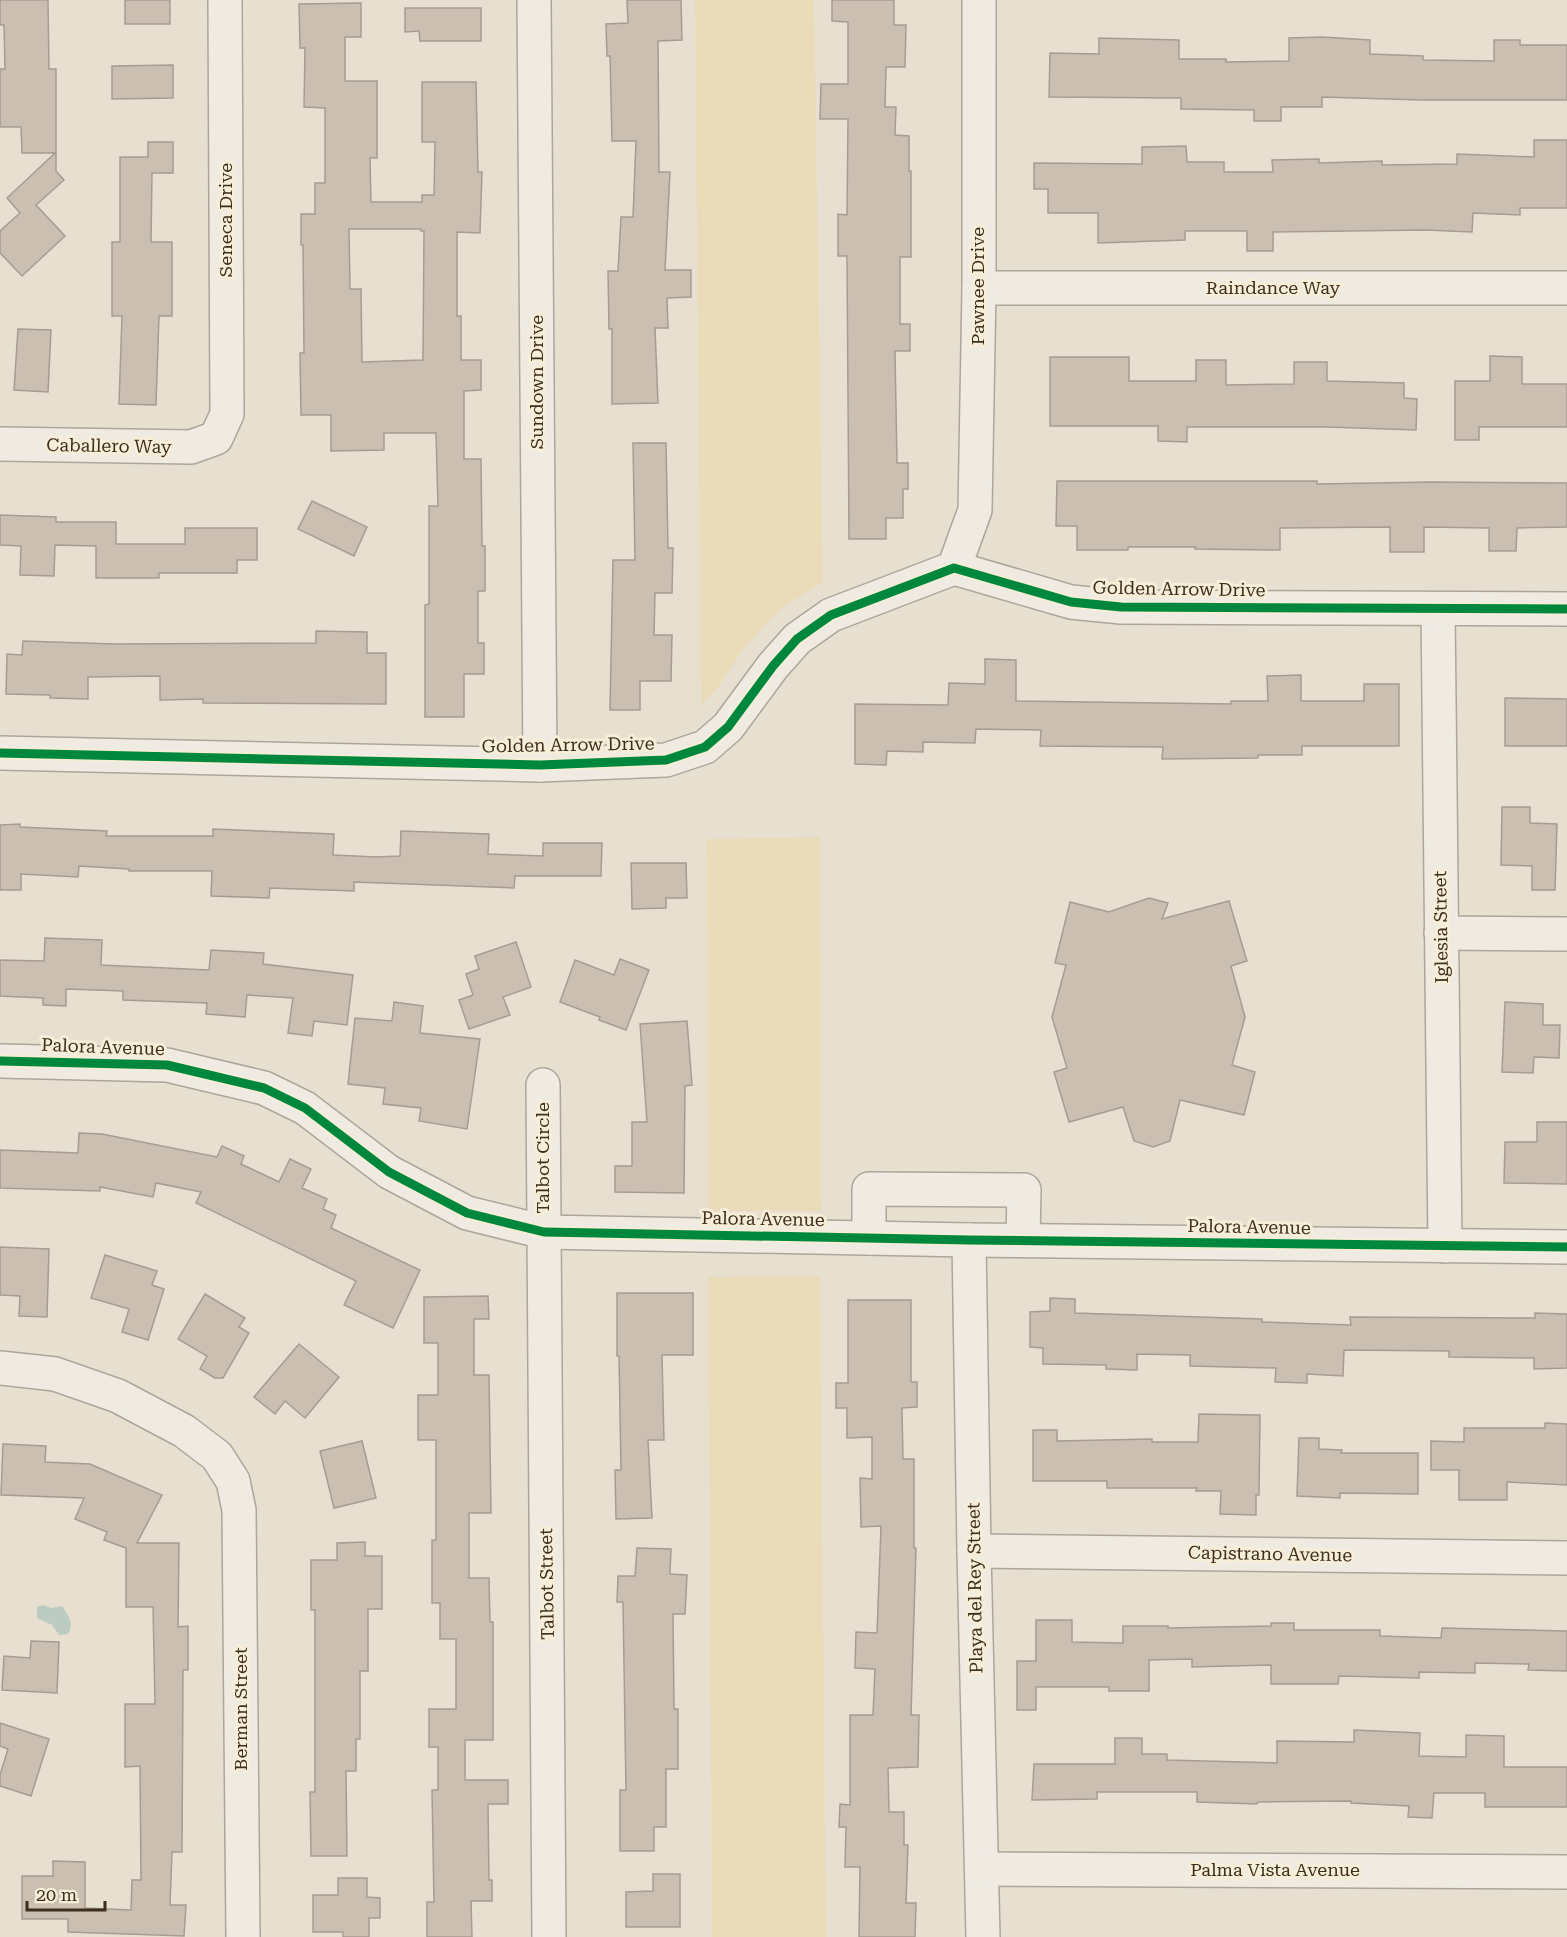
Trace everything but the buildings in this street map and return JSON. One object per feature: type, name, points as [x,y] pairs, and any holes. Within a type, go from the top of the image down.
[{"type":"street","name":"Seneca Drive","points":[[216,438],[227,414],[225,0]]},
{"type":"street","name":"Sundown Drive","points":[[534,0],[540,765]]},
{"type":"street","name":"Pawnee Drive","points":[[954,568],[975,510],[979,288],[978,0]]},
{"type":"street","name":"Raindance Way","points":[[979,288],[1567,288]]},
{"type":"street","name":"Caballero Way","points":[[0,444],[191,447],[216,438]]},
{"type":"street","name":"Golden Arrow Drive","points":[[0,753],[540,765],[666,760],[705,747],[728,727],[773,666],[797,639],[831,615],[954,568],[1071,602],[1121,607],[1567,609]]},
{"type":"street","name":"Iglesia Street","points":[[1438,609],[1445,1246]]},
{"type":"street","points":[[1441,933],[1567,934]]},
{"type":"street","name":"Palora Avenue","points":[[0,1061],[167,1065],[264,1088],[305,1108],[389,1172],[467,1213],[544,1232],[1567,1247]]},
{"type":"street","name":"Talbot Circle","points":[[543,1085],[544,1232]]},
{"type":"street","points":[[869,1238],[869,1189],[1024,1190],[1023,1240]]},
{"type":"street","name":"Talbot Street","points":[[544,1232],[549,1937]]},
{"type":"street","name":"Playa del Rey Street","points":[[969,1240],[983,1937]]},
{"type":"street","name":"Berman Street","points":[[0,1368],[54,1374],[118,1396],[184,1431],[217,1456],[233,1481],[239,1510],[243,1937]]},
{"type":"street","name":"Capistrano Avenue","points":[[974,1551],[1567,1558]]},
{"type":"street","name":"Palma Vista Avenue","points":[[982,1869],[1567,1872]]},
{"type":"sand","points":[[695,0],[814,0],[823,582],[784,606],[761,629],[741,652],[720,685],[701,706]]},
{"type":"sand","points":[[820,837],[821,1211],[708,1211],[707,839]]},
{"type":"sand","points":[[820,1276],[826,1937],[712,1937],[708,1277]]},
{"type":"shaded area","points":[[43,1605],[52,1608],[62,1606],[71,1623],[68,1634],[59,1635],[52,1625],[37,1618],[37,1607]]},
{"type":"cycle path","points":[[0,753],[540,765],[666,760],[705,747],[728,727],[773,666],[797,639],[831,615],[954,568],[1071,602],[1121,607],[1567,609]]},
{"type":"cycle path","points":[[0,1061],[167,1065],[264,1088],[305,1108],[389,1172],[467,1213],[544,1232],[1567,1247]]}]
